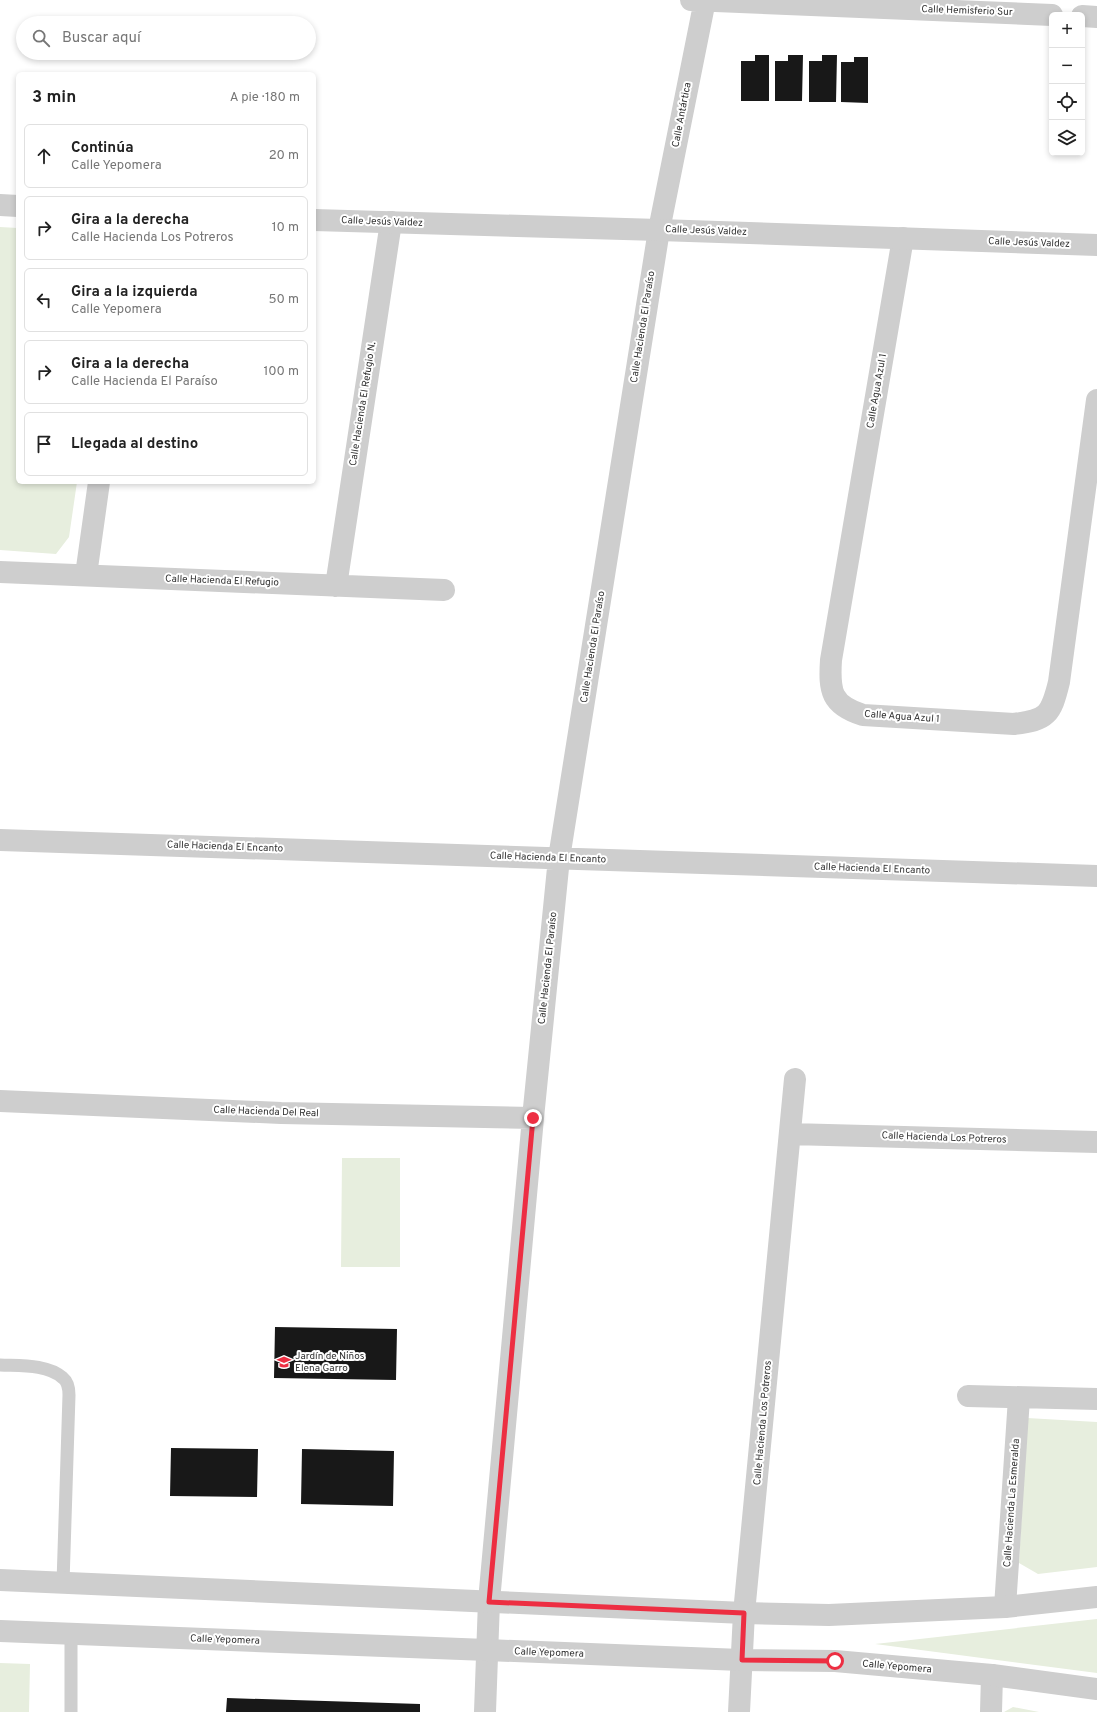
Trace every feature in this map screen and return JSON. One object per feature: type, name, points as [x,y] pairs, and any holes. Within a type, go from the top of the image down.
[{"type":"street","name":"Calle Hemisferio Sur","points":[[700,0],[1049,15]]},
{"type":"street","name":"Calle Antártica","points":[[659,230],[700,0]]},
{"type":"street","points":[[1085,16],[1097,17]]},
{"type":"street","points":[[0,205],[16,206]]},
{"type":"street","name":"Calle Jesús Valdez","points":[[316,220],[1097,245]]},
{"type":"street","name":"Calle Hacienda El Refugio N.","points":[[336,586],[391,222]]},
{"type":"street","name":"Calle Hacienda El Paraíso","points":[[485,1712],[489,1602],[533,1118],[559,858],[659,230]]},
{"type":"street","name":"Calle Agua Azul 1","points":[[904,238],[831,660],[830,678],[833,693],[838,702],[849,711],[870,716],[1014,724],[1034,722],[1046,715],[1054,699],[1059,682],[1097,400]]},
{"type":"street","points":[[86,576],[99,484]]},
{"type":"street","name":"Calle Hacienda El Refugio","points":[[0,572],[444,590]]},
{"type":"street","name":"Calle Hacienda El Encanto","points":[[0,840],[1097,876]]},
{"type":"street","name":"Calle Hacienda Los Potreros","points":[[739,1712],[744,1613],[795,1079]]},
{"type":"street","name":"Calle Hacienda Del Real","points":[[0,1101],[281,1113],[533,1118]]},
{"type":"street","name":"Calle Hacienda Los Potreros","points":[[790,1134],[1097,1142]]},
{"type":"street","points":[[968,1396],[1097,1399]]},
{"type":"street","name":"Calle Hacienda La Esmeralda","points":[[1005,1607],[1019,1398]]},
{"type":"street","points":[[0,1580],[744,1613],[829,1615],[1005,1607],[1097,1597]]},
{"type":"street","name":"Calle Yepomera","points":[[0,1631],[742,1660],[835,1661],[992,1675],[1097,1689]]},
{"type":"street","points":[[991,1712],[992,1675]]},
{"type":"lane","points":[[0,1365],[32,1367],[51,1371],[64,1378],[68,1386],[70,1395],[63,1583]]},
{"type":"lane","points":[[70,1712],[71,1633]]},
{"type":"green space","points":[[0,227],[16,228],[16,484],[77,484],[69,537],[56,554],[0,550]]},
{"type":"green space","points":[[342,1158],[400,1158],[400,1267],[341,1267]]},
{"type":"green space","points":[[1027,1418],[1097,1422],[1097,1567],[1038,1574],[1019,1563]]},
{"type":"green space","points":[[1097,1619],[1097,1673],[875,1644]]},
{"type":"green space","points":[[0,1663],[30,1664],[29,1712],[0,1712]]},
{"type":"green space","points":[[1013,1707],[1039,1712],[1004,1712]]},
{"type":"building","points":[[755,55],[769,55],[769,101],[741,101],[741,61],[755,61]]},
{"type":"building","points":[[788,55],[803,55],[802,101],[775,101],[775,61],[788,61]]},
{"type":"building","points":[[822,55],[837,55],[836,102],[809,102],[809,61],[822,61]]},
{"type":"building","points":[[854,57],[868,57],[868,103],[841,102],[841,62],[854,62]]},
{"type":"building","points":[[275,1327],[397,1329],[396,1380],[274,1378]]},
{"type":"building","points":[[171,1448],[258,1449],[257,1497],[170,1496]]},
{"type":"building","points":[[302,1449],[394,1451],[393,1506],[301,1504]]},
{"type":"building","points":[[227,1698],[420,1704],[420,1712],[226,1712]]},
{"type":"place","name":"Jardín de Niños Elena Garro","points":[[284,1362]]},
{"type":"route","points":[[533,1118],[489,1602],[744,1613],[742,1660],[835,1661]]}]
